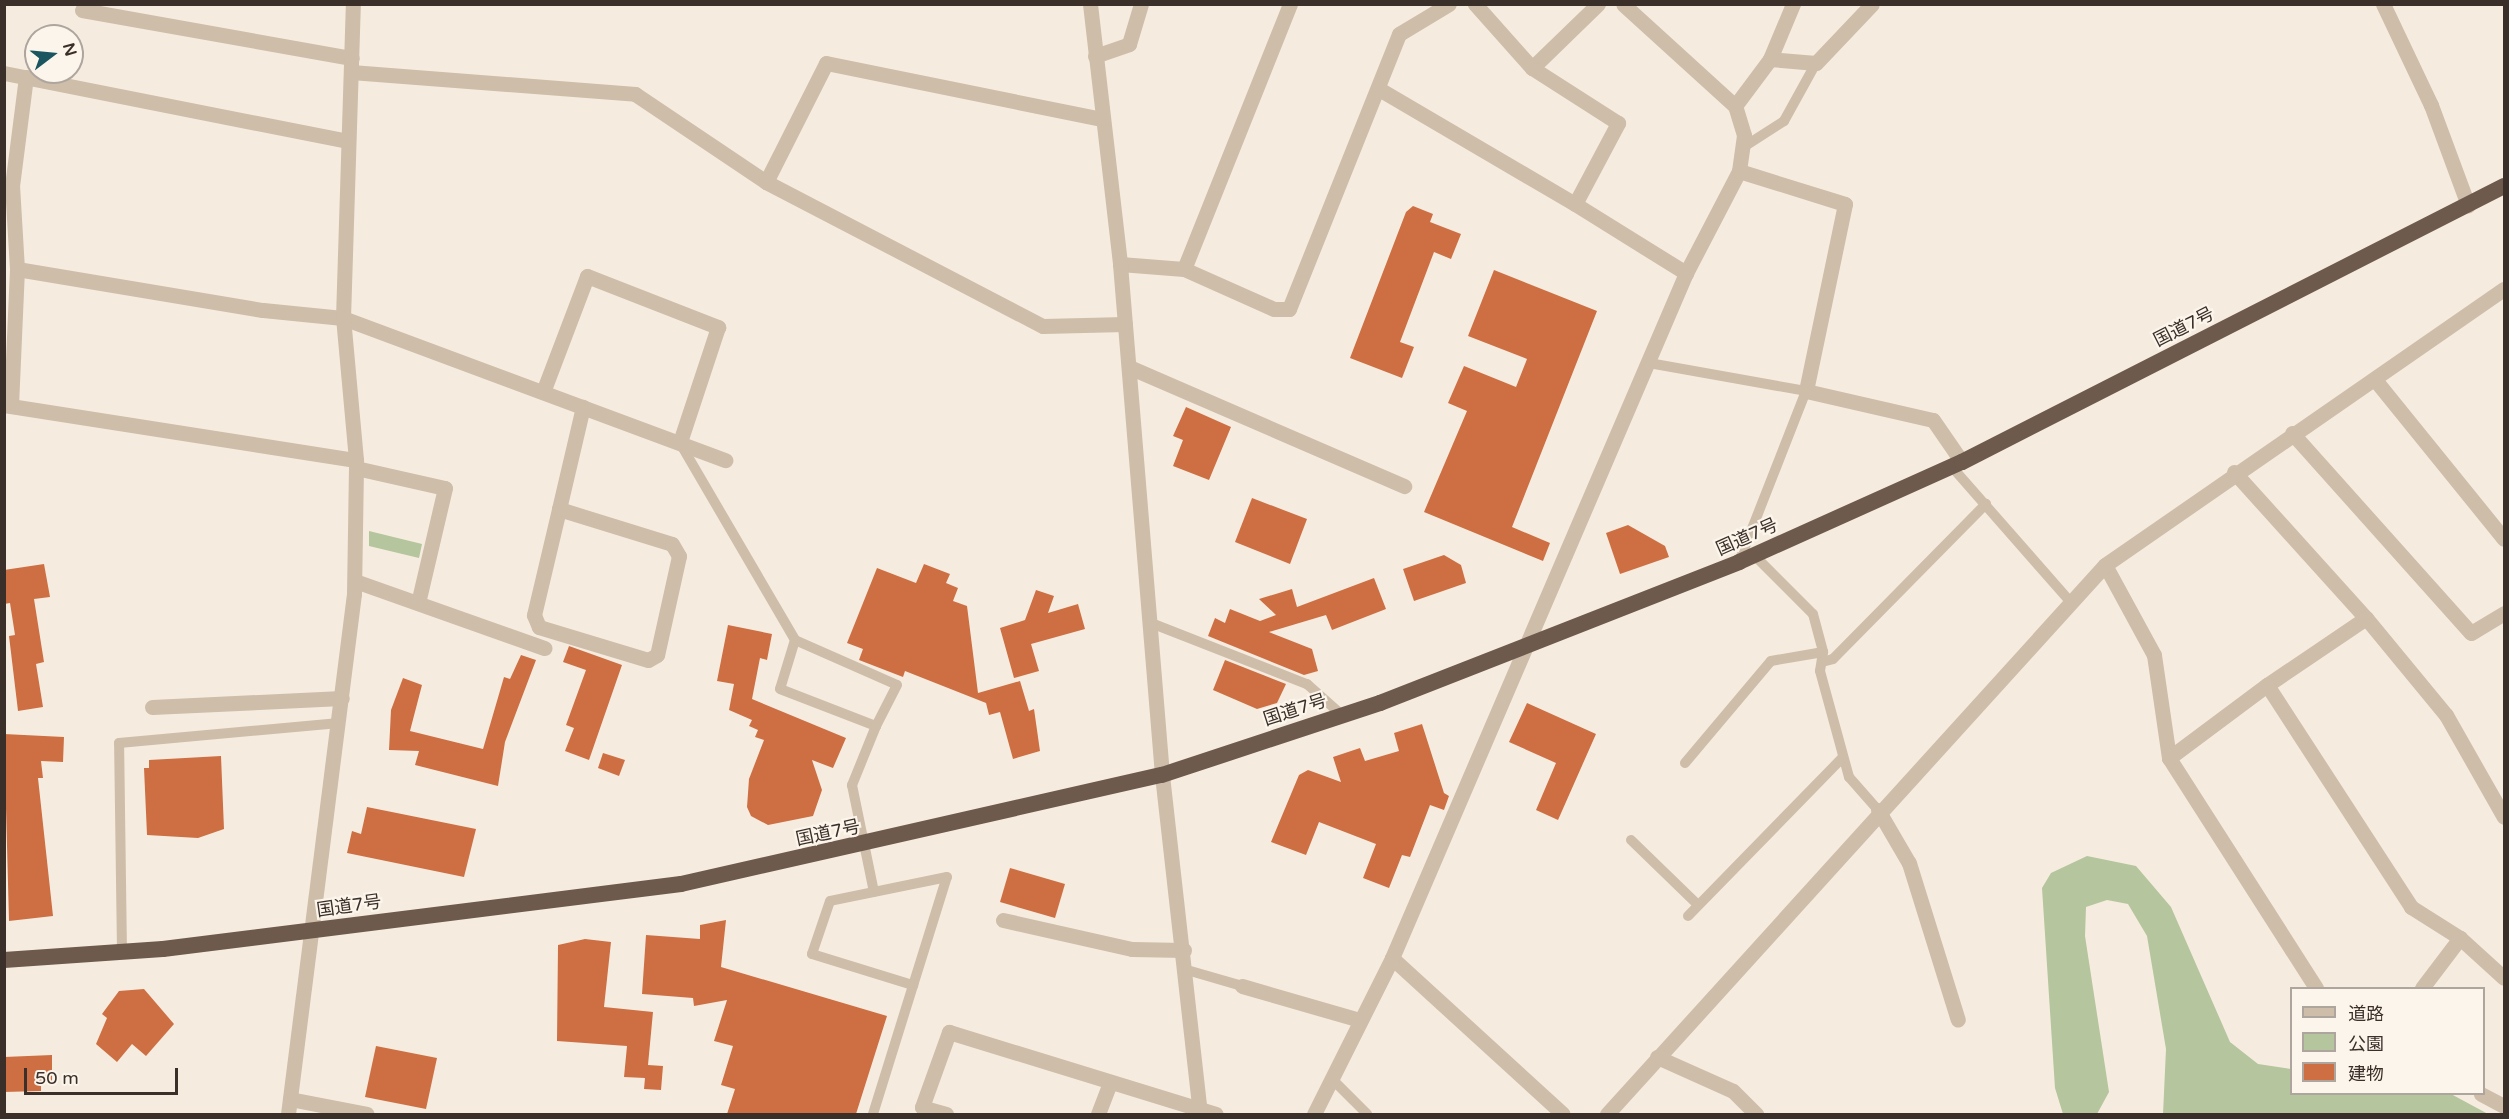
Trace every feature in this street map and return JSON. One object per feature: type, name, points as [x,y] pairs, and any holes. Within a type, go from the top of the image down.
[{"type":"highway","name":"国道7号","points":[[4,960],[122,952],[314,931],[681,884],[1162,775],[1342,715],[1527,646],[1747,559],[1957,464],[2505,186]]},
{"type":"street","points":[[288,1114],[314,931],[355,581],[356,464],[343,318],[353,4]]},
{"type":"street","points":[[1090,4],[1120,264],[1162,775],[1187,970],[1200,1112]]},
{"type":"street","points":[[1095,56],[1129,44],[1141,4]]},
{"type":"street","points":[[1184,269],[1290,4]]},
{"type":"street","points":[[1120,264],[1184,269],[1274,309],[1289,309],[1379,89],[1399,34],[1449,4]]},
{"type":"street","points":[[1475,4],[1532,69],[1618,123],[1575,204]]},
{"type":"street","points":[[1532,69],[1598,4]]},
{"type":"street","points":[[1314,1114],[1392,958],[1686,273],[1739,171],[1742,148],[1736,106],[1623,4]]},
{"type":"street","points":[[1736,106],[1770,59],[1793,4]]},
{"type":"street","points":[[1770,59],[1816,63],[1872,4]]},
{"type":"street","points":[[2383,4],[2431,105],[2468,205]]},
{"type":"street","points":[[82,10],[352,65],[634,94],[766,182],[1043,326],[1125,324]]},
{"type":"street","points":[[766,182],[825,63],[1102,119]]},
{"type":"street","points":[[4,73],[24,77]]},
{"type":"street","points":[[25,84],[12,186],[17,269],[8,406],[356,464],[445,488],[418,603]]},
{"type":"street","points":[[61,84],[347,141]]},
{"type":"street","points":[[1379,89],[1575,204],[1686,273]]},
{"type":"street","points":[[1739,171],[1845,204],[1806,391],[1933,420],[1957,464]]},
{"type":"street","points":[[17,269],[263,310],[343,318],[725,459]]},
{"type":"street","points":[[543,392],[587,276],[718,327],[680,442]]},
{"type":"street","points":[[1607,1114],[1878,810],[2069,600],[2105,565],[2234,471],[2376,381],[2505,289]]},
{"type":"street","points":[[1129,367],[1404,486]]},
{"type":"street","points":[[2376,381],[2505,540]]},
{"type":"street","points":[[559,508],[672,544],[678,556],[657,656],[648,660],[539,627],[534,615],[559,508],[583,407]]},
{"type":"street","points":[[2292,434],[2471,633],[2505,613]]},
{"type":"street","points":[[2234,471],[2366,618],[2446,715],[2505,816]]},
{"type":"street","points":[[2105,565],[2154,655],[2169,758],[2315,987]]},
{"type":"street","points":[[355,581],[544,648]]},
{"type":"street","points":[[2169,758],[2267,685],[2366,618]]},
{"type":"street","points":[[2267,685],[2411,907],[2460,938],[2505,978]]},
{"type":"street","points":[[152,707],[342,698]]},
{"type":"street","points":[[1878,810],[1909,863],[1958,1020]]},
{"type":"street","points":[[1003,920],[1132,949],[1184,951]]},
{"type":"street","points":[[2423,987],[2460,938]]},
{"type":"street","points":[[1392,958],[1563,1114]]},
{"type":"street","points":[[1242,986],[1360,1020]]},
{"type":"street","points":[[946,1114],[922,1107],[949,1032],[1200,1112],[1216,1114]]},
{"type":"street","points":[[1657,1057],[1733,1091],[1756,1114]]},
{"type":"street","points":[[1098,1114],[1110,1082]]},
{"type":"street","points":[[2483,1095],[2505,1106]]},
{"type":"street","points":[[290,1099],[367,1114]]},
{"type":"lane","points":[[1742,148],[1784,121],[1816,63]]},
{"type":"lane","points":[[1648,363],[1806,391],[1747,559],[1813,614],[1849,777],[1878,810]]},
{"type":"lane","points":[[680,442],[795,640],[897,685],[876,726],[852,785],[861,845],[874,892]]},
{"type":"lane","points":[[1957,464],[1986,504],[2069,600]]},
{"type":"lane","points":[[1684,763],[1771,661],[1823,657],[1833,659],[1986,504]]},
{"type":"lane","points":[[1151,623],[1307,684],[1342,715]]},
{"type":"lane","points":[[795,640],[780,689],[876,726]]},
{"type":"lane","points":[[122,952],[119,743],[339,723]]},
{"type":"lane","points":[[1688,916],[1843,757]]},
{"type":"lane","points":[[1631,840],[1698,905]]},
{"type":"lane","points":[[873,1114],[947,877],[830,901],[812,954],[913,985]]},
{"type":"lane","points":[[1187,970],[1242,986]]},
{"type":"lane","points":[[1331,1078],[1366,1114]]},
{"type":"green space","points":[[369,531],[422,544],[419,558],[369,546]]},
{"type":"green space","points":[[2087,856],[2136,866],[2171,907],[2230,1042],[2258,1064],[2290,1069],[2290,1095],[2453,1095],[2488,1114],[2163,1114],[2166,1049],[2147,936],[2128,904],[2107,900],[2086,907],[2085,936],[2109,1092],[2097,1114],[2063,1114],[2055,1088],[2042,888],[2051,873]]},
{"type":"building","points":[[1413,206],[1433,214],[1430,222],[1461,234],[1451,259],[1434,252],[1400,342],[1414,347],[1402,378],[1350,358],[1406,212]]},
{"type":"building","points":[[1494,270],[1597,311],[1512,527],[1550,543],[1543,561],[1424,512],[1467,411],[1448,403],[1464,366],[1516,387],[1527,359],[1468,336]]},
{"type":"building","points":[[1186,407],[1231,427],[1209,480],[1173,466],[1183,440],[1173,436]]},
{"type":"building","points":[[1252,498],[1307,519],[1290,564],[1235,542]]},
{"type":"building","points":[[1628,525],[1665,546],[1669,557],[1620,574],[1606,533]]},
{"type":"building","points":[[1444,555],[1461,565],[1466,583],[1414,601],[1403,569]]},
{"type":"building","points":[[44,564],[50,597],[34,599],[44,662],[36,664],[43,707],[18,711],[9,636],[15,635],[10,603],[4,604],[4,570]]},
{"type":"building","points":[[924,564],[950,574],[946,583],[958,588],[953,601],[967,606],[978,693],[1020,681],[1029,711],[1034,709],[1040,751],[1013,759],[1000,712],[989,715],[986,703],[905,671],[903,677],[859,660],[863,649],[847,643],[877,568],[916,583]]},
{"type":"building","points":[[1374,578],[1386,609],[1332,630],[1326,615],[1269,632],[1312,649],[1318,671],[1304,675],[1208,636],[1215,618],[1225,623],[1230,609],[1260,621],[1276,615],[1259,599],[1292,589],[1297,607]]},
{"type":"building","points":[[1036,590],[1054,596],[1048,613],[1078,604],[1085,629],[1031,644],[1039,671],[1014,678],[1000,628],[1025,620]]},
{"type":"building","points":[[728,625],[772,634],[767,660],[760,658],[752,699],[846,738],[833,768],[812,760],[822,790],[813,816],[768,825],[751,816],[747,807],[749,779],[764,740],[755,737],[758,730],[749,726],[752,720],[729,710],[734,684],[717,681]]},
{"type":"building","points":[[569,646],[622,665],[589,760],[565,751],[574,728],[566,725],[586,670],[563,662]]},
{"type":"building","points":[[521,655],[536,660],[505,742],[498,786],[415,765],[419,751],[389,750],[391,710],[403,678],[422,685],[410,731],[483,749],[504,677],[510,679]]},
{"type":"building","points":[[1225,660],[1286,684],[1277,703],[1257,709],[1213,690]]},
{"type":"building","points":[[1527,703],[1596,734],[1558,820],[1536,810],[1556,763],[1509,742]]},
{"type":"building","points":[[1422,724],[1444,793],[1449,796],[1444,810],[1430,805],[1410,857],[1402,855],[1389,888],[1363,878],[1376,844],[1319,822],[1306,855],[1271,842],[1299,775],[1308,770],[1341,782],[1333,757],[1360,748],[1365,761],[1399,751],[1394,733]]},
{"type":"building","points":[[4,734],[64,737],[63,762],[41,761],[43,778],[38,778],[53,916],[9,921]]},
{"type":"building","points":[[603,753],[625,760],[619,776],[598,768]]},
{"type":"building","points":[[221,756],[224,829],[198,838],[147,835],[144,768],[149,768],[149,760]]},
{"type":"building","points":[[367,807],[476,829],[464,877],[347,853],[352,831],[361,834]]},
{"type":"building","points":[[1010,868],[1065,884],[1055,918],[1000,902]]},
{"type":"building","points":[[726,920],[721,967],[887,1016],[856,1114],[727,1114],[735,1089],[721,1085],[733,1046],[714,1041],[727,1000],[694,1006],[693,998],[642,994],[646,935],[700,939],[700,925]]},
{"type":"building","points":[[585,939],[611,942],[604,1007],[653,1012],[648,1065],[663,1066],[661,1090],[644,1089],[645,1078],[624,1077],[627,1046],[557,1041],[558,945]]},
{"type":"building","points":[[144,989],[174,1024],[146,1056],[132,1044],[117,1062],[96,1044],[107,1018],[102,1014],[119,991]]},
{"type":"building","points":[[376,1046],[437,1058],[426,1109],[365,1097]]},
{"type":"building","points":[[52,1055],[52,1083],[41,1083],[41,1091],[4,1092],[4,1057]]}]
